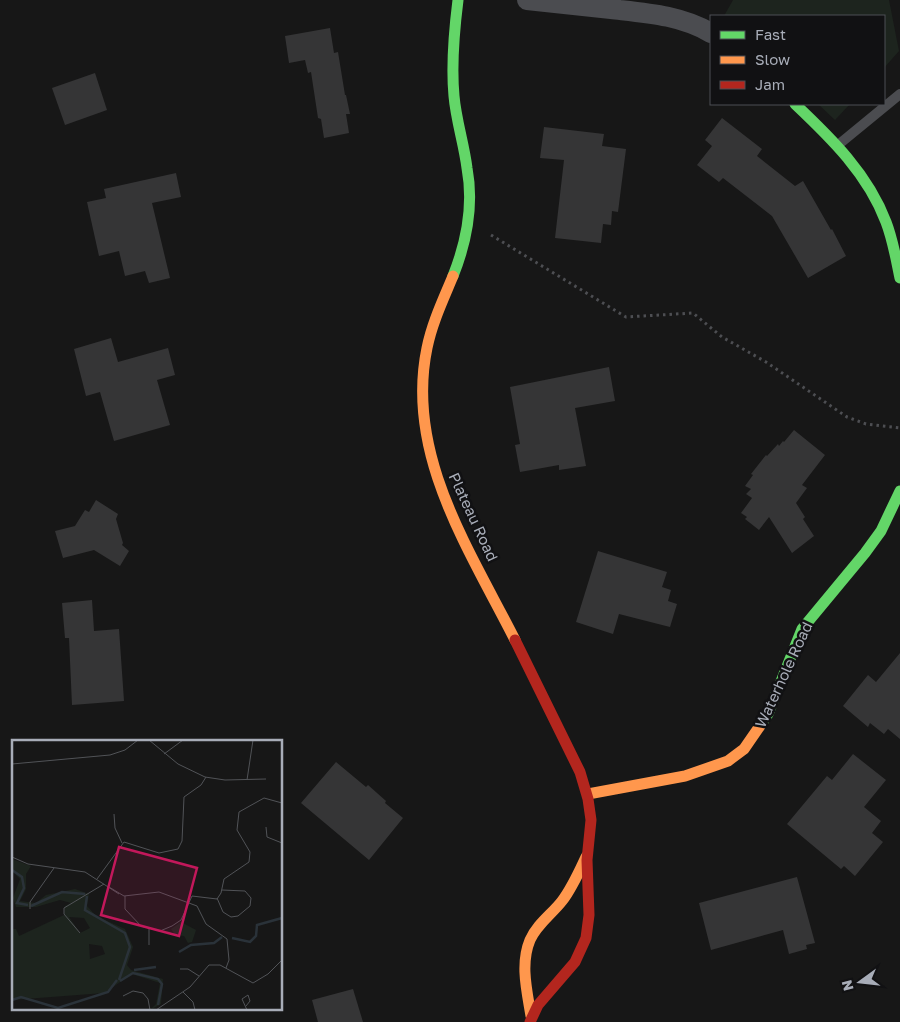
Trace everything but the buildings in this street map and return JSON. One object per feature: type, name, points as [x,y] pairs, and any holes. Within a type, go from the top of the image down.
[{"type":"street","name":"Plateau Road","points":[[458,0],[453,70],[454,98],[468,170],[471,192],[470,214],[466,235],[455,269],[436,315],[428,341],[424,368],[424,418],[430,450],[445,499],[580,772],[588,794],[591,827],[588,853],[589,929],[575,962],[551,989],[530,1019]]},
{"type":"street","points":[[527,0],[675,18],[697,25],[710,33]]},
{"type":"street","points":[[796,105],[838,146],[870,190],[882,213],[900,278]]},
{"type":"street","name":"Waterhole Road","points":[[588,794],[685,776],[728,761],[744,749],[768,714],[802,629],[881,532],[900,491]]},
{"type":"street","name":"Plateau Road","points":[[530,1019],[525,975],[530,940],[538,926],[568,892],[588,853]]},
{"type":"lane","points":[[838,146],[900,94]]},
{"type":"path","points":[[488,234],[626,317],[693,313],[722,337],[766,362],[847,417],[866,424],[900,428]]},
{"type":"shaded area","points":[[733,0],[889,0],[899,51],[885,67],[885,15],[725,15]]},
{"type":"shaded area","points":[[819,105],[849,105],[835,120]]},
{"type":"traffic: fast","points":[[453,276],[462,250],[468,223],[470,196],[464,150],[456,114],[453,84],[453,48],[458,0]]},
{"type":"traffic: fast","points":[[796,105],[835,144],[869,188],[888,229],[900,278]]},
{"type":"traffic: fast","points":[[762,723],[768,714],[802,629],[881,531],[900,491]]},
{"type":"traffic: slow","points":[[453,276],[435,321],[427,348],[423,387],[425,426],[433,463],[461,536],[515,640]]},
{"type":"traffic: slow","points":[[588,794],[685,776],[728,761],[744,749],[762,723]]},
{"type":"traffic: slow","points":[[531,1016],[525,968],[525,958],[530,940],[545,919],[566,896],[586,857]]},
{"type":"traffic: jam","points":[[515,640],[580,772],[588,799],[591,820],[587,860],[589,915],[586,938],[575,962],[538,1005],[530,1022]]}]
